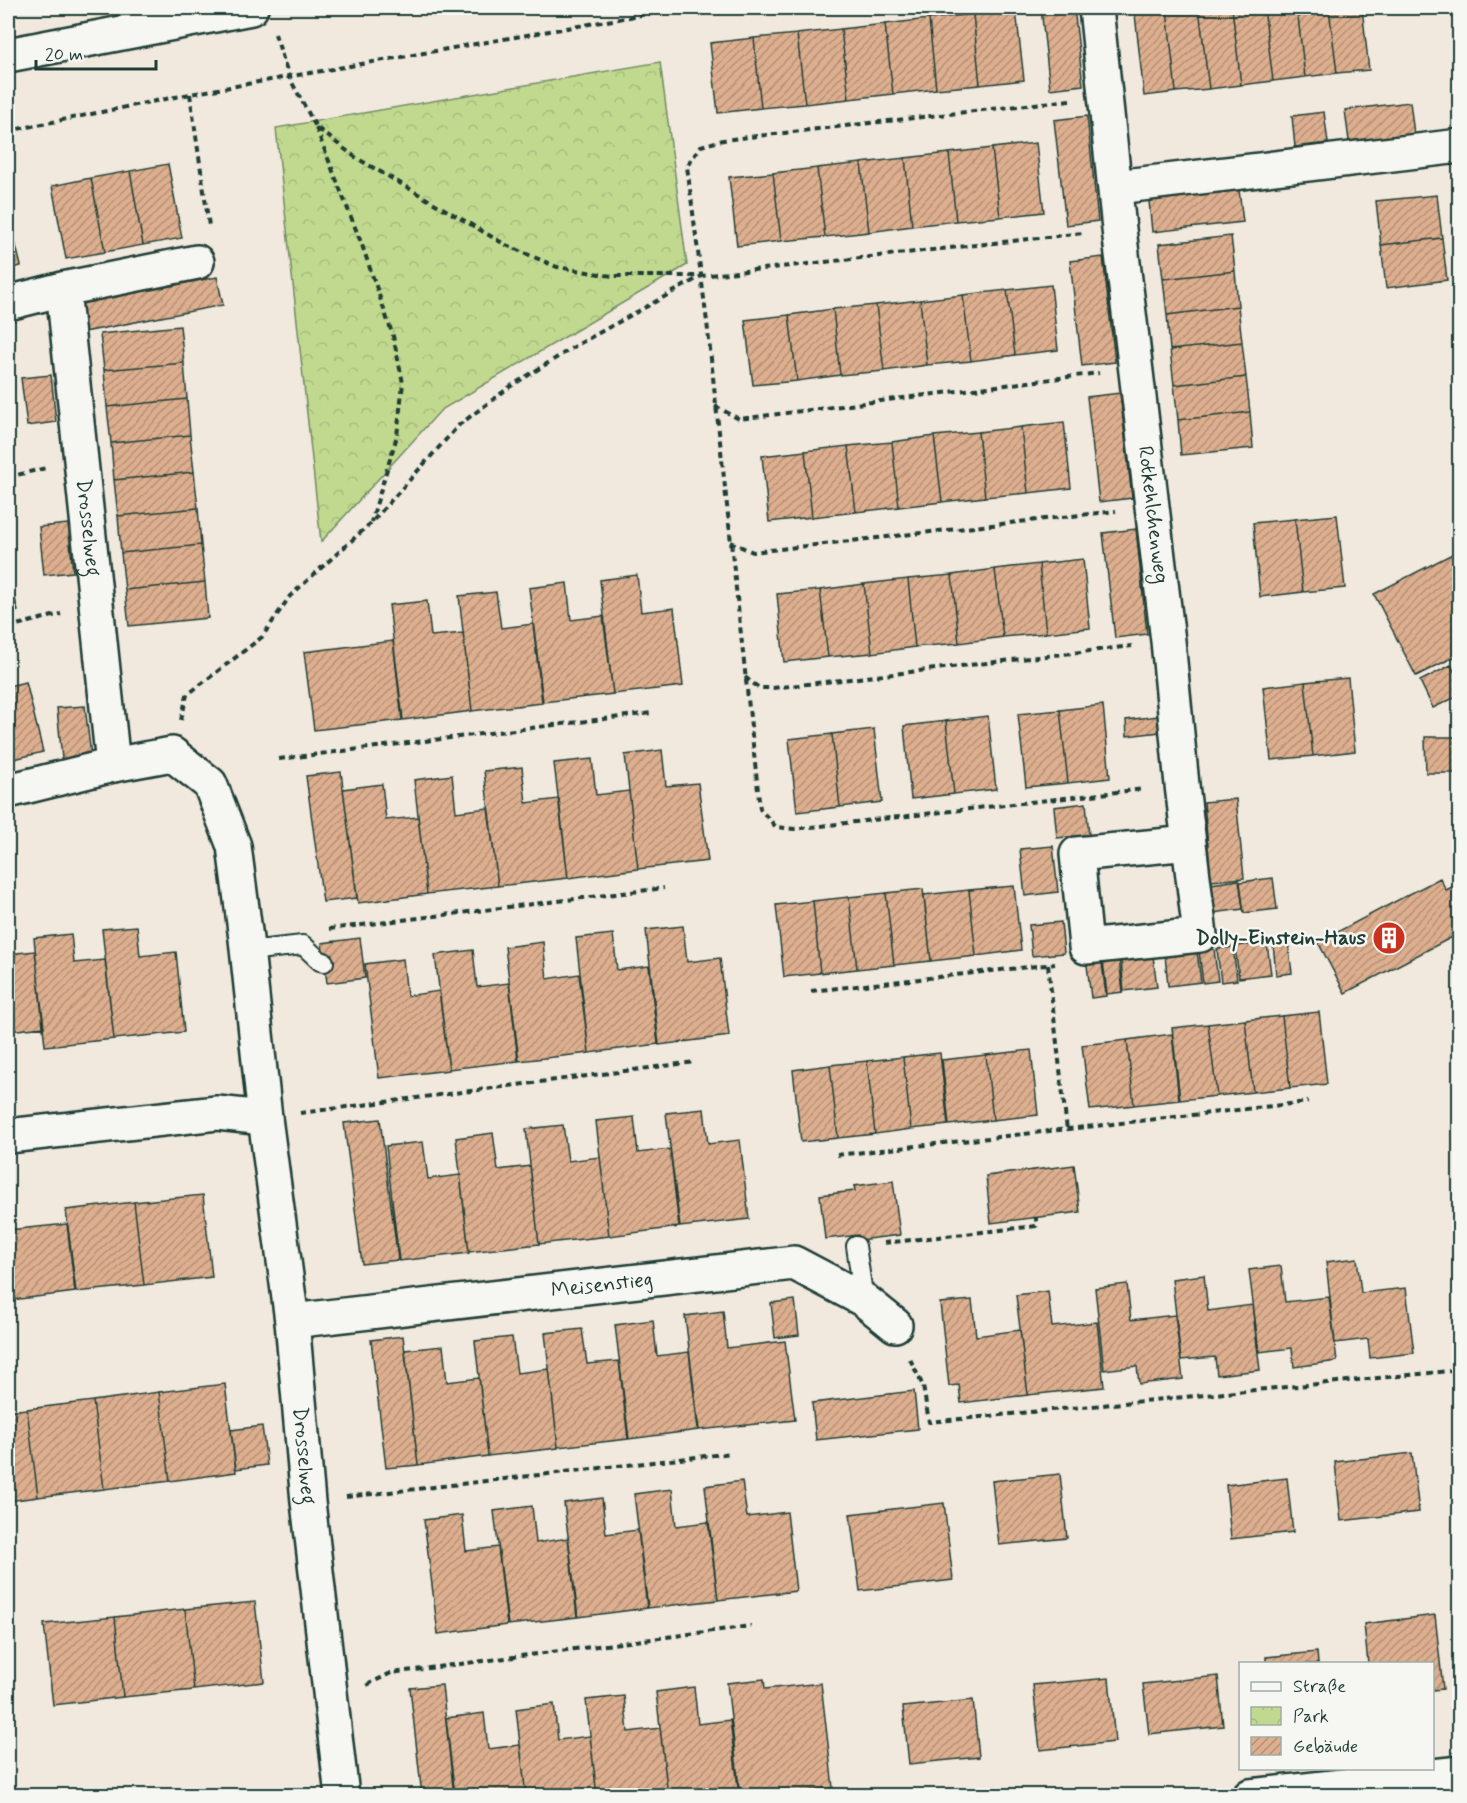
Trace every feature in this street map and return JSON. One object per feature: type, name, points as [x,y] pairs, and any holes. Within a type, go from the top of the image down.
[{"type":"street","name":"Rotkehlchenweg","points":[[1086,947],[1200,935],[1096,8]]},
{"type":"street","points":[[8,55],[262,16]]},
{"type":"street","points":[[1116,187],[1460,146]]},
{"type":"street","points":[[8,303],[63,289],[197,262]]},
{"type":"street","name":"Drosselweg","points":[[63,289],[113,765]]},
{"type":"street","points":[[8,791],[113,765],[172,754]]},
{"type":"street","name":"Drosselweg","points":[[172,754],[210,784],[234,846],[292,1321],[308,1502],[342,1796]]},
{"type":"street","points":[[1086,947],[1077,854],[1189,843]]},
{"type":"street","points":[[8,1136],[217,1113],[266,1118]]},
{"type":"street","name":"Meisenstieg","points":[[292,1321],[794,1263],[864,1300],[895,1325]]},
{"type":"street","points":[[1250,1796],[1460,1773]]},
{"type":"lane","points":[[248,951],[303,945],[324,962]]},
{"type":"lane","points":[[856,1246],[864,1300]]},
{"type":"path","points":[[8,131],[190,94],[681,8]]},
{"type":"path","points":[[262,16],[289,77],[316,127],[362,245],[393,336],[403,383],[397,436],[370,524]]},
{"type":"path","points":[[190,94],[211,241],[197,262]]},
{"type":"path","points":[[1106,96],[723,140],[701,146],[687,166],[760,809],[776,827],[794,829],[1182,785]]},
{"type":"path","points":[[316,127],[355,157],[506,245],[557,267],[612,276],[701,276],[1119,229]]},
{"type":"path","points":[[172,754],[187,695],[262,637],[290,596],[370,524],[459,425],[511,386],[577,345],[701,276]]},
{"type":"path","points":[[715,406],[739,419],[1136,368]]},
{"type":"path","points":[[730,542],[753,552],[1152,507]]},
{"type":"path","points":[[8,627],[97,605]]},
{"type":"path","points":[[745,677],[759,688],[773,688],[1168,641]]},
{"type":"path","points":[[279,759],[652,713]]},
{"type":"path","points":[[328,929],[664,888]]},
{"type":"path","points":[[811,991],[1077,962],[1086,947]]},
{"type":"path","points":[[1048,965],[1067,1130]]},
{"type":"path","points":[[266,1118],[695,1062]]},
{"type":"path","points":[[837,1155],[1308,1102]]},
{"type":"path","points":[[856,1246],[1036,1226],[1036,1217]]},
{"type":"path","points":[[895,1325],[923,1386],[929,1422],[1460,1370]]},
{"type":"path","points":[[308,1502],[732,1453]]},
{"type":"path","points":[[330,1704],[391,1673],[751,1626]]},
{"type":"path","points":[[8,1750],[12,1796]]},
{"type":"green space","points":[[660,62],[687,265],[441,410],[321,542],[276,128]]},
{"type":"building","points":[[1041,8],[1074,8],[1083,85],[1050,89]]},
{"type":"building","points":[[1199,8],[1209,89],[1176,92],[1167,10]]},
{"type":"building","points":[[1199,8],[1232,8],[1241,85],[1209,89]]},
{"type":"building","points":[[1232,8],[1264,8],[1273,81],[1241,85]]},
{"type":"building","points":[[1264,8],[1297,8],[1305,77],[1273,81]]},
{"type":"building","points":[[1297,8],[1329,8],[1337,73],[1305,77]]},
{"type":"building","points":[[1329,8],[1362,8],[1369,70],[1337,73]]},
{"type":"building","points":[[1016,10],[1024,80],[980,85],[973,14]]},
{"type":"building","points":[[1167,10],[1176,92],[1144,96],[1135,14]]},
{"type":"building","points":[[973,14],[980,85],[936,89],[929,19]]},
{"type":"building","points":[[929,19],[936,89],[893,94],[885,24]]},
{"type":"building","points":[[885,24],[893,94],[849,99],[841,29]]},
{"type":"building","points":[[841,29],[849,99],[805,104],[797,34]]},
{"type":"building","points":[[797,34],[805,104],[761,108],[754,38]]},
{"type":"building","points":[[754,38],[761,108],[718,113],[710,43]]},
{"type":"building","points":[[1410,102],[1414,134],[1349,141],[1345,110]]},
{"type":"building","points":[[1324,112],[1328,143],[1295,147],[1292,116]]},
{"type":"building","points":[[1087,116],[1098,221],[1066,225],[1054,120]]},
{"type":"building","points":[[1036,143],[1044,212],[1000,217],[992,148]]},
{"type":"building","points":[[992,148],[1000,217],[956,221],[949,153]]},
{"type":"building","points":[[949,153],[956,221],[912,226],[905,158]]},
{"type":"building","points":[[905,158],[912,226],[869,232],[861,163]]},
{"type":"building","points":[[861,163],[869,232],[825,237],[817,168]]},
{"type":"building","points":[[168,164],[182,238],[143,245],[130,171]]},
{"type":"building","points":[[817,168],[825,237],[781,241],[773,173]]},
{"type":"building","points":[[130,171],[143,245],[105,252],[91,178]]},
{"type":"building","points":[[773,173],[781,241],[737,246],[729,177]]},
{"type":"building","points":[[91,178],[105,252],[66,259],[52,186]]},
{"type":"building","points":[[1239,190],[1243,222],[1152,232],[1149,201]]},
{"type":"building","points":[[1437,195],[1442,238],[1381,245],[1376,201]]},
{"type":"building","points":[[8,213],[21,266],[8,269]]},
{"type":"building","points":[[1231,236],[1235,271],[1163,279],[1159,244]]},
{"type":"building","points":[[1442,238],[1447,280],[1386,288],[1381,245]]},
{"type":"building","points":[[1103,257],[1115,362],[1082,366],[1070,261]]},
{"type":"building","points":[[1235,271],[1238,306],[1167,315],[1163,279]]},
{"type":"building","points":[[217,277],[223,305],[84,332],[79,303]]},
{"type":"building","points":[[1051,285],[1058,350],[1015,355],[1007,290]]},
{"type":"building","points":[[1007,290],[1015,355],[971,361],[963,295]]},
{"type":"building","points":[[963,295],[971,361],[927,365],[920,300]]},
{"type":"building","points":[[920,300],[927,365],[884,371],[876,305]]},
{"type":"building","points":[[876,305],[884,371],[840,375],[833,309]]},
{"type":"building","points":[[1238,306],[1242,342],[1170,350],[1167,315]]},
{"type":"building","points":[[833,309],[840,375],[797,381],[789,315]]},
{"type":"building","points":[[789,315],[797,381],[753,385],[745,320]]},
{"type":"building","points":[[180,326],[184,363],[104,370],[100,334]]},
{"type":"building","points":[[1242,342],[1246,377],[1174,385],[1170,350]]},
{"type":"building","points":[[184,363],[187,399],[107,407],[104,370]]},
{"type":"building","points":[[51,375],[56,422],[27,426],[21,378]]},
{"type":"building","points":[[1246,377],[1250,412],[1178,420],[1174,385]]},
{"type":"building","points":[[1120,393],[1132,498],[1099,502],[1087,397]]},
{"type":"building","points":[[187,399],[190,435],[111,443],[107,407]]},
{"type":"building","points":[[1250,412],[1253,448],[1181,455],[1178,420]]},
{"type":"building","points":[[1064,422],[1071,488],[1028,493],[1021,427]]},
{"type":"building","points":[[1021,427],[1028,493],[985,497],[978,432]]},
{"type":"building","points":[[978,432],[985,497],[942,502],[934,436]]},
{"type":"building","points":[[190,435],[194,472],[114,480],[111,443]]},
{"type":"building","points":[[934,436],[942,502],[899,507],[892,442]]},
{"type":"building","points":[[892,442],[899,507],[856,512],[848,446]]},
{"type":"building","points":[[848,446],[856,512],[812,517],[805,451]]},
{"type":"building","points":[[805,451],[812,517],[769,522],[762,456]]},
{"type":"building","points":[[194,472],[198,508],[118,516],[114,480]]},
{"type":"building","points":[[198,508],[201,545],[121,553],[118,516]]},
{"type":"building","points":[[1337,515],[1345,588],[1303,592],[1295,519]]},
{"type":"building","points":[[1295,519],[1303,592],[1260,597],[1253,523]]},
{"type":"building","points":[[68,524],[73,572],[44,575],[39,527]]},
{"type":"building","points":[[1136,529],[1147,634],[1115,638],[1103,533]]},
{"type":"building","points":[[201,545],[205,582],[125,590],[121,553]]},
{"type":"building","points":[[1460,550],[1460,654],[1416,676],[1374,594]]},
{"type":"building","points":[[1083,559],[1090,628],[1046,633],[1039,564]]},
{"type":"building","points":[[1039,564],[1046,633],[1003,637],[995,569]]},
{"type":"building","points":[[995,569],[1003,637],[959,643],[952,575]]},
{"type":"building","points":[[8,570],[18,611],[8,614]]},
{"type":"building","points":[[637,575],[641,612],[674,608],[683,686],[613,694],[600,580]]},
{"type":"building","points":[[952,575],[959,643],[915,647],[908,579]]},
{"type":"building","points":[[908,579],[915,647],[872,653],[864,584]]},
{"type":"building","points":[[205,582],[208,618],[129,626],[125,590]]},
{"type":"building","points":[[567,583],[571,620],[603,616],[613,694],[543,702],[529,588]]},
{"type":"building","points":[[864,584],[872,653],[828,657],[820,590]]},
{"type":"building","points":[[820,590],[828,657],[784,662],[777,594]]},
{"type":"building","points":[[496,592],[501,628],[533,624],[542,703],[472,711],[459,596]]},
{"type":"building","points":[[427,601],[431,636],[463,633],[472,711],[403,720],[389,605]]},
{"type":"building","points":[[393,641],[402,720],[314,730],[304,652]]},
{"type":"building","points":[[1451,665],[1460,682],[1460,695],[1433,708],[1420,681]]},
{"type":"building","points":[[1348,678],[1355,751],[1313,756],[1305,682]]},
{"type":"building","points":[[26,682],[43,752],[10,760],[8,686]]},
{"type":"building","points":[[1305,682],[1313,756],[1271,760],[1263,687]]},
{"type":"building","points":[[1103,705],[1110,778],[1068,783],[1060,710]]},
{"type":"building","points":[[85,706],[91,756],[62,759],[57,708]]},
{"type":"building","points":[[1060,710],[1068,783],[1026,787],[1018,714]]},
{"type":"building","points":[[988,716],[996,789],[954,794],[946,721]]},
{"type":"building","points":[[1158,716],[1160,732],[1127,736],[1126,720]]},
{"type":"building","points":[[946,721],[954,794],[911,799],[904,726]]},
{"type":"building","points":[[874,729],[882,802],[840,807],[832,734]]},
{"type":"building","points":[[832,734],[840,807],[797,812],[789,739]]},
{"type":"building","points":[[1425,737],[1460,737],[1460,773],[1426,773]]},
{"type":"building","points":[[662,750],[666,786],[698,783],[708,861],[638,869],[625,755]]},
{"type":"building","points":[[592,759],[596,795],[629,791],[638,869],[568,878],[554,763]]},
{"type":"building","points":[[522,767],[526,803],[559,799],[568,878],[498,886],[484,771]]},
{"type":"building","points":[[341,772],[357,898],[323,902],[306,776]]},
{"type":"building","points":[[452,775],[456,812],[488,808],[498,886],[427,894],[414,780]]},
{"type":"building","points":[[382,784],[386,820],[418,817],[427,894],[358,903],[343,789]]},
{"type":"building","points":[[1236,799],[1244,878],[1211,881],[1204,802]]},
{"type":"building","points":[[1086,803],[1089,835],[1057,838],[1054,807]]},
{"type":"building","points":[[1053,846],[1058,892],[1025,896],[1020,849]]},
{"type":"building","points":[[1273,878],[1277,909],[1244,913],[1240,882]]},
{"type":"building","name":"Dolly-Einstein-Haus","points":[[1440,878],[1446,890],[1460,883],[1460,933],[1345,993],[1318,942]]},
{"type":"building","points":[[1239,880],[1243,909],[1213,913],[1211,884]]},
{"type":"building","points":[[1014,886],[1021,950],[976,956],[969,890]]},
{"type":"building","points":[[923,889],[931,961],[894,965],[886,893]]},
{"type":"building","points":[[969,890],[976,956],[931,961],[924,895]]},
{"type":"building","points":[[886,893],[894,965],[857,969],[849,897]]},
{"type":"building","points":[[849,897],[857,969],[820,973],[813,901]]},
{"type":"building","points":[[813,901],[820,973],[784,977],[776,905]]},
{"type":"building","points":[[1061,922],[1064,953],[1032,956],[1029,925]]},
{"type":"building","points":[[137,926],[140,956],[176,952],[184,1032],[114,1039],[102,929]]},
{"type":"building","points":[[683,926],[687,962],[720,958],[729,1036],[659,1045],[646,930]]},
{"type":"building","points":[[71,934],[74,963],[105,960],[114,1039],[45,1046],[34,938]]},
{"type":"building","points":[[613,934],[617,970],[649,966],[658,1044],[589,1053],[576,938]]},
{"type":"building","points":[[360,938],[365,978],[327,983],[322,943]]},
{"type":"building","points":[[1288,941],[1292,973],[1276,975],[1273,943]]},
{"type":"building","points":[[543,942],[547,979],[579,974],[589,1053],[519,1061],[505,947]]},
{"type":"building","points":[[1267,943],[1271,974],[1239,978],[1235,946]]},
{"type":"building","points":[[1233,947],[1237,980],[1221,982],[1217,949]]},
{"type":"building","points":[[1214,949],[1218,981],[1203,983],[1199,951]]},
{"type":"building","points":[[473,950],[477,987],[509,983],[518,1061],[449,1069],[435,955]]},
{"type":"building","points":[[35,951],[44,1027],[8,1031],[8,954]]},
{"type":"building","points":[[1197,951],[1201,982],[1168,986],[1165,955]]},
{"type":"building","points":[[1153,956],[1157,987],[1124,991],[1121,960]]},
{"type":"building","points":[[403,959],[407,996],[439,991],[449,1070],[379,1078],[365,964]]},
{"type":"building","points":[[1119,959],[1123,992],[1107,994],[1103,961]]},
{"type":"building","points":[[1102,963],[1106,996],[1091,998],[1087,965]]},
{"type":"building","points":[[1319,1012],[1327,1084],[1290,1088],[1282,1016]]},
{"type":"building","points":[[1282,1016],[1290,1088],[1253,1092],[1245,1020]]},
{"type":"building","points":[[1245,1020],[1253,1092],[1217,1096],[1208,1024]]},
{"type":"building","points":[[1208,1024],[1217,1096],[1180,1100],[1172,1028]]},
{"type":"building","points":[[1172,1034],[1179,1100],[1134,1105],[1127,1040]]},
{"type":"building","points":[[1127,1040],[1134,1105],[1090,1110],[1082,1045]]},
{"type":"building","points":[[1031,1050],[1038,1115],[993,1120],[986,1055]]},
{"type":"building","points":[[940,1053],[948,1125],[911,1129],[903,1057]]},
{"type":"building","points":[[986,1055],[993,1120],[949,1125],[942,1060]]},
{"type":"building","points":[[903,1057],[911,1129],[875,1134],[867,1061]]},
{"type":"building","points":[[867,1061],[875,1134],[838,1138],[830,1065]]},
{"type":"building","points":[[830,1065],[838,1138],[801,1142],[793,1070]]},
{"type":"building","points":[[704,1109],[708,1144],[740,1140],[749,1219],[680,1227],[666,1113]]},
{"type":"building","points":[[634,1117],[638,1153],[670,1149],[679,1227],[609,1236],[596,1121]]},
{"type":"building","points":[[380,1119],[398,1260],[362,1264],[344,1123]]},
{"type":"building","points":[[563,1125],[568,1161],[600,1157],[609,1236],[539,1244],[526,1129]]},
{"type":"building","points":[[493,1133],[498,1170],[530,1166],[539,1244],[469,1252],[456,1138]]},
{"type":"building","points":[[423,1142],[428,1179],[460,1175],[469,1253],[399,1261],[386,1146]]},
{"type":"building","points":[[1074,1165],[1080,1212],[991,1223],[986,1176]]},
{"type":"building","points":[[893,1181],[900,1235],[859,1240],[858,1235],[825,1239],[820,1195],[855,1191],[854,1186]]},
{"type":"building","points":[[203,1195],[212,1277],[144,1285],[134,1202]]},
{"type":"building","points":[[134,1202],[144,1285],[76,1292],[66,1210]]},
{"type":"building","points":[[67,1224],[75,1292],[12,1300],[8,1262],[8,1230]]},
{"type":"building","points":[[1357,1258],[1361,1293],[1406,1288],[1414,1353],[1370,1358],[1368,1339],[1335,1343],[1326,1262]]},
{"type":"building","points":[[1281,1266],[1285,1302],[1329,1297],[1337,1361],[1294,1367],[1292,1348],[1259,1352],[1249,1270]]},
{"type":"building","points":[[1204,1275],[1208,1311],[1252,1305],[1260,1370],[1217,1375],[1215,1357],[1181,1360],[1172,1279]]},
{"type":"building","points":[[1127,1284],[1131,1320],[1175,1315],[1183,1379],[1139,1384],[1137,1366],[1104,1370],[1095,1288]]},
{"type":"building","points":[[1048,1291],[1052,1327],[1097,1322],[1104,1387],[1028,1395],[1016,1295]]},
{"type":"building","points":[[795,1300],[799,1335],[775,1338],[771,1303]]},
{"type":"building","points":[[972,1300],[976,1336],[1020,1330],[1028,1395],[961,1403],[959,1385],[949,1386],[940,1303]]},
{"type":"building","points":[[723,1311],[727,1348],[785,1341],[795,1420],[699,1430],[685,1316]]},
{"type":"building","points":[[653,1320],[657,1356],[689,1352],[698,1430],[629,1439],[615,1325]]},
{"type":"building","points":[[582,1329],[587,1364],[619,1361],[628,1439],[558,1447],[545,1333]]},
{"type":"building","points":[[403,1336],[418,1465],[386,1468],[371,1340]]},
{"type":"building","points":[[512,1337],[517,1373],[549,1369],[558,1448],[488,1456],[475,1341]]},
{"type":"building","points":[[443,1346],[447,1382],[479,1378],[488,1456],[418,1465],[405,1350]]},
{"type":"building","points":[[225,1384],[236,1472],[170,1481],[159,1392]]},
{"type":"building","points":[[914,1391],[918,1429],[816,1440],[812,1403]]},
{"type":"building","points":[[159,1392],[170,1481],[104,1489],[93,1401]]},
{"type":"building","points":[[93,1401],[104,1489],[38,1497],[27,1409]]},
{"type":"building","points":[[27,1409],[38,1497],[8,1501],[8,1411]]},
{"type":"building","points":[[262,1426],[267,1465],[236,1469],[231,1430]]},
{"type":"building","points":[[1412,1453],[1419,1512],[1341,1521],[1335,1462]]},
{"type":"building","points":[[1060,1474],[1067,1538],[999,1545],[992,1481]]},
{"type":"building","points":[[1287,1478],[1293,1532],[1231,1539],[1226,1485]]},
{"type":"building","points":[[742,1481],[747,1517],[787,1512],[796,1591],[718,1600],[705,1486]]},
{"type":"building","points":[[672,1489],[676,1526],[708,1522],[718,1600],[648,1608],[634,1494]]},
{"type":"building","points":[[602,1498],[606,1534],[638,1530],[647,1608],[578,1617],[564,1503]]},
{"type":"building","points":[[944,1503],[953,1580],[860,1591],[850,1514]]},
{"type":"building","points":[[532,1506],[536,1543],[568,1538],[577,1617],[508,1625],[494,1511]]},
{"type":"building","points":[[462,1515],[466,1551],[498,1547],[507,1625],[438,1634],[424,1520]]},
{"type":"building","points":[[255,1602],[264,1682],[194,1690],[185,1609]]},
{"type":"building","points":[[185,1609],[194,1690],[123,1697],[115,1617]]},
{"type":"building","points":[[1435,1615],[1443,1689],[1434,1690],[1434,1662],[1368,1662],[1364,1624]]},
{"type":"building","points":[[115,1617],[123,1697],[53,1705],[44,1624]]},
{"type":"building","points":[[1317,1652],[1318,1662],[1266,1662],[1266,1657]]},
{"type":"building","points":[[1218,1676],[1223,1726],[1149,1734],[1143,1684]]},
{"type":"building","points":[[1109,1678],[1115,1742],[1040,1750],[1033,1685]]},
{"type":"building","points":[[764,1679],[765,1689],[821,1683],[833,1788],[762,1796],[740,1796],[727,1683]]},
{"type":"building","points":[[442,1685],[454,1796],[422,1796],[410,1688]]},
{"type":"building","points":[[694,1687],[698,1724],[730,1720],[739,1796],[668,1796],[656,1692]]},
{"type":"building","points":[[624,1696],[628,1732],[660,1728],[668,1796],[597,1796],[586,1700]]},
{"type":"building","points":[[973,1700],[979,1757],[909,1764],[903,1707]]},
{"type":"building","points":[[554,1704],[558,1740],[590,1736],[597,1796],[526,1796],[516,1709]]},
{"type":"building","points":[[484,1713],[488,1749],[520,1745],[526,1796],[455,1796],[446,1718]]},
{"type":"building","points":[[277,1789],[278,1796],[234,1796],[234,1794]]},
{"type":"place","name":"Dolly-Einstein-Haus","points":[[1389,938]]}]
